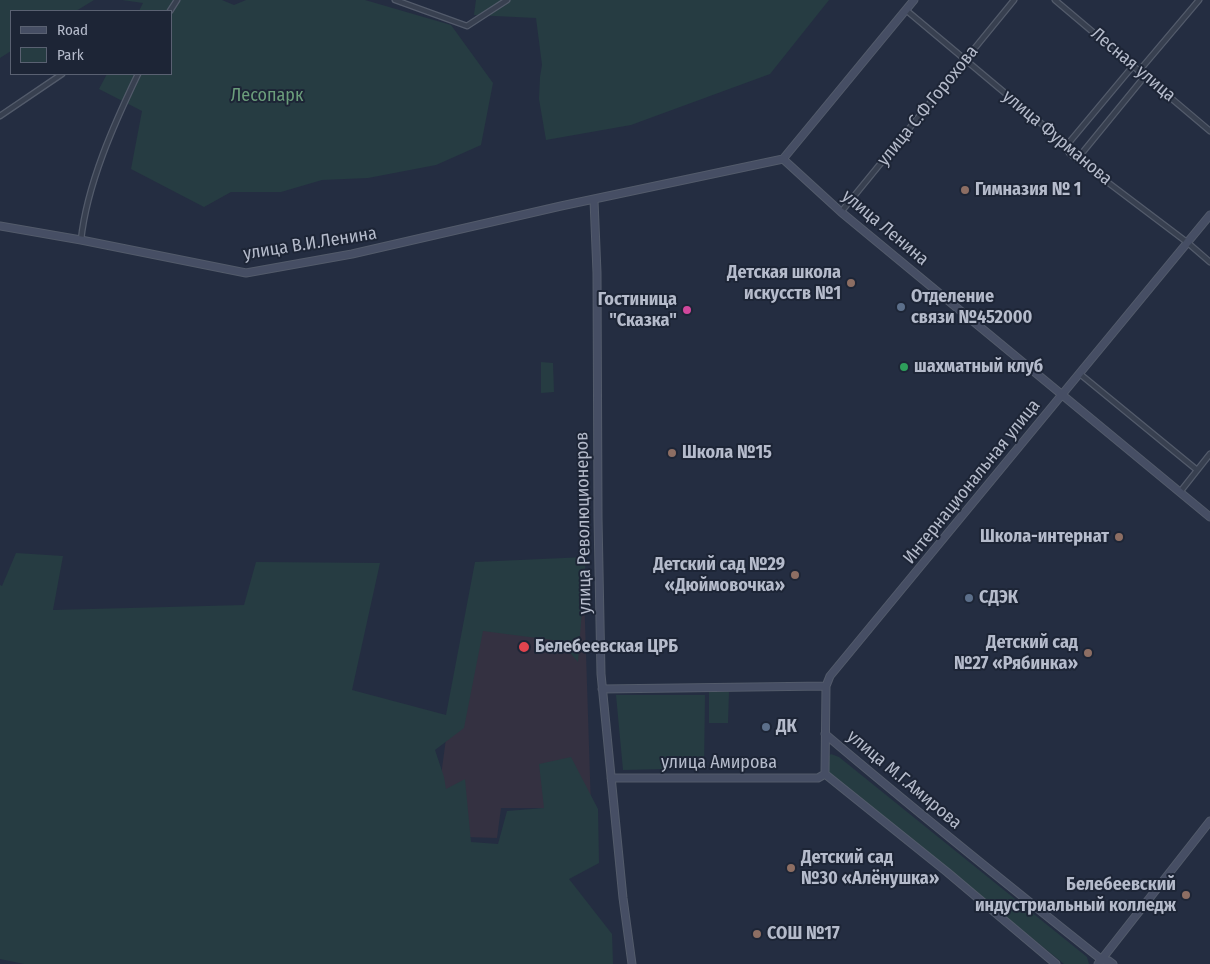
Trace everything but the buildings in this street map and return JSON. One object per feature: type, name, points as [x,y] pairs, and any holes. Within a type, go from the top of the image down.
[{"type":"street","points":[[395,0],[467,26],[507,0]]},
{"type":"street","points":[[594,200],[783,159],[914,0]]},
{"type":"street","name":"улица С.Ф.Горохова","points":[[842,212],[1014,0]]},
{"type":"street","name":"Лесная улица","points":[[1055,0],[1138,72],[1210,130]]},
{"type":"street","points":[[1138,72],[1199,0]]},
{"type":"street","name":"улица Фурманова","points":[[906,10],[1068,145],[1069,152],[1210,262]]},
{"type":"street","points":[[1068,145],[1133,66]]},
{"type":"street","points":[[0,116],[61,75]]},
{"type":"street","points":[[82,240],[84,218],[108,141],[138,75]]},
{"type":"street","points":[[1078,158],[1145,76]]},
{"type":"street","name":"улица Ленина","points":[[783,159],[842,212],[1210,517]]},
{"type":"street","name":"улица В.И.Ленина","points":[[0,226],[82,240],[246,273],[352,254],[594,200]]},
{"type":"street","name":"улица Революционеров","points":[[594,200],[597,273],[598,518],[602,689],[623,898],[632,964]]},
{"type":"street","name":"Интернациональная улица","points":[[826,686],[830,676],[1210,215]]},
{"type":"street","points":[[1080,374],[1196,470]]},
{"type":"street","points":[[1180,492],[1210,454]]},
{"type":"street","points":[[602,689],[826,686],[826,734]]},
{"type":"street","name":"улица М.Г.Амирова","points":[[825,774],[826,734]]},
{"type":"street","name":"улица М.Г.Амирова","points":[[826,734],[1100,962],[1109,961],[1113,964]]},
{"type":"street","points":[[825,774],[947,872],[1056,964]]},
{"type":"street","name":"улица Амирова","points":[[611,778],[818,778],[825,774]]},
{"type":"street","points":[[1100,962],[1210,821]]},
{"type":"shaded area","name":"Белебеевская ЦРБ","points":[[583,560],[591,808],[501,808],[497,838],[433,836],[447,731],[477,562]]},
{"type":"green space","points":[[0,0],[94,0],[78,10],[10,10],[10,52],[0,58]]},
{"type":"green space","name":"Лесопарк","points":[[122,0],[222,0],[234,5],[246,0],[365,0],[451,25],[493,83],[481,145],[436,165],[368,178],[322,180],[281,192],[231,192],[204,207],[131,169],[142,111],[99,89],[106,75],[172,75],[172,10],[140,10],[143,3]]},
{"type":"green space","points":[[476,0],[829,0],[770,74],[631,125],[546,140],[539,99],[542,65],[536,18],[474,15]]},
{"type":"green space","points":[[541,362],[553,363],[554,392],[541,393]]},
{"type":"green space","points":[[16,553],[63,556],[53,610],[244,605],[256,562],[380,563],[352,690],[446,715],[475,562],[586,557],[578,662],[560,641],[483,631],[464,728],[435,750],[446,789],[465,779],[471,842],[498,844],[507,811],[544,808],[539,764],[571,757],[598,809],[599,863],[569,879],[612,934],[613,964],[24,964],[0,959],[0,585],[2,586]]},
{"type":"green space","points":[[709,692],[729,692],[728,723],[709,723]]},
{"type":"green space","points":[[616,695],[705,695],[704,768],[623,770]]},
{"type":"green space","points":[[831,754],[839,757],[1087,957],[1089,964],[1064,964],[827,771],[825,760]]},
{"type":"place","name":"Гимназия № 1","points":[[965,190]]},
{"type":"place","name":"Детская школа искусств №1","points":[[851,283]]},
{"type":"place","name":"Отделение связи №452000","points":[[901,307]]},
{"type":"place","name":"Гостиница \"Сказка\"","points":[[687,310]]},
{"type":"place","name":"шахматный клуб","points":[[904,367]]},
{"type":"place","name":"Школа №15","points":[[672,453]]},
{"type":"place","name":"Школа-интернат","points":[[1119,537]]},
{"type":"place","name":"Детский сад №29 «Дюймовочка»","points":[[795,575]]},
{"type":"place","name":"СДЭК","points":[[969,598]]},
{"type":"place","name":"Белебеевская ЦРБ","points":[[524,647]]},
{"type":"place","name":"Детский сад №27 «Рябинка»","points":[[1088,653]]},
{"type":"place","name":"ДК","points":[[766,727]]},
{"type":"place","name":"Детский сад №30 «Алёнушка»","points":[[791,868]]},
{"type":"place","name":"Белебеевский индустриальный колледж","points":[[1186,895]]},
{"type":"place","name":"СОШ №17","points":[[757,934]]}]
